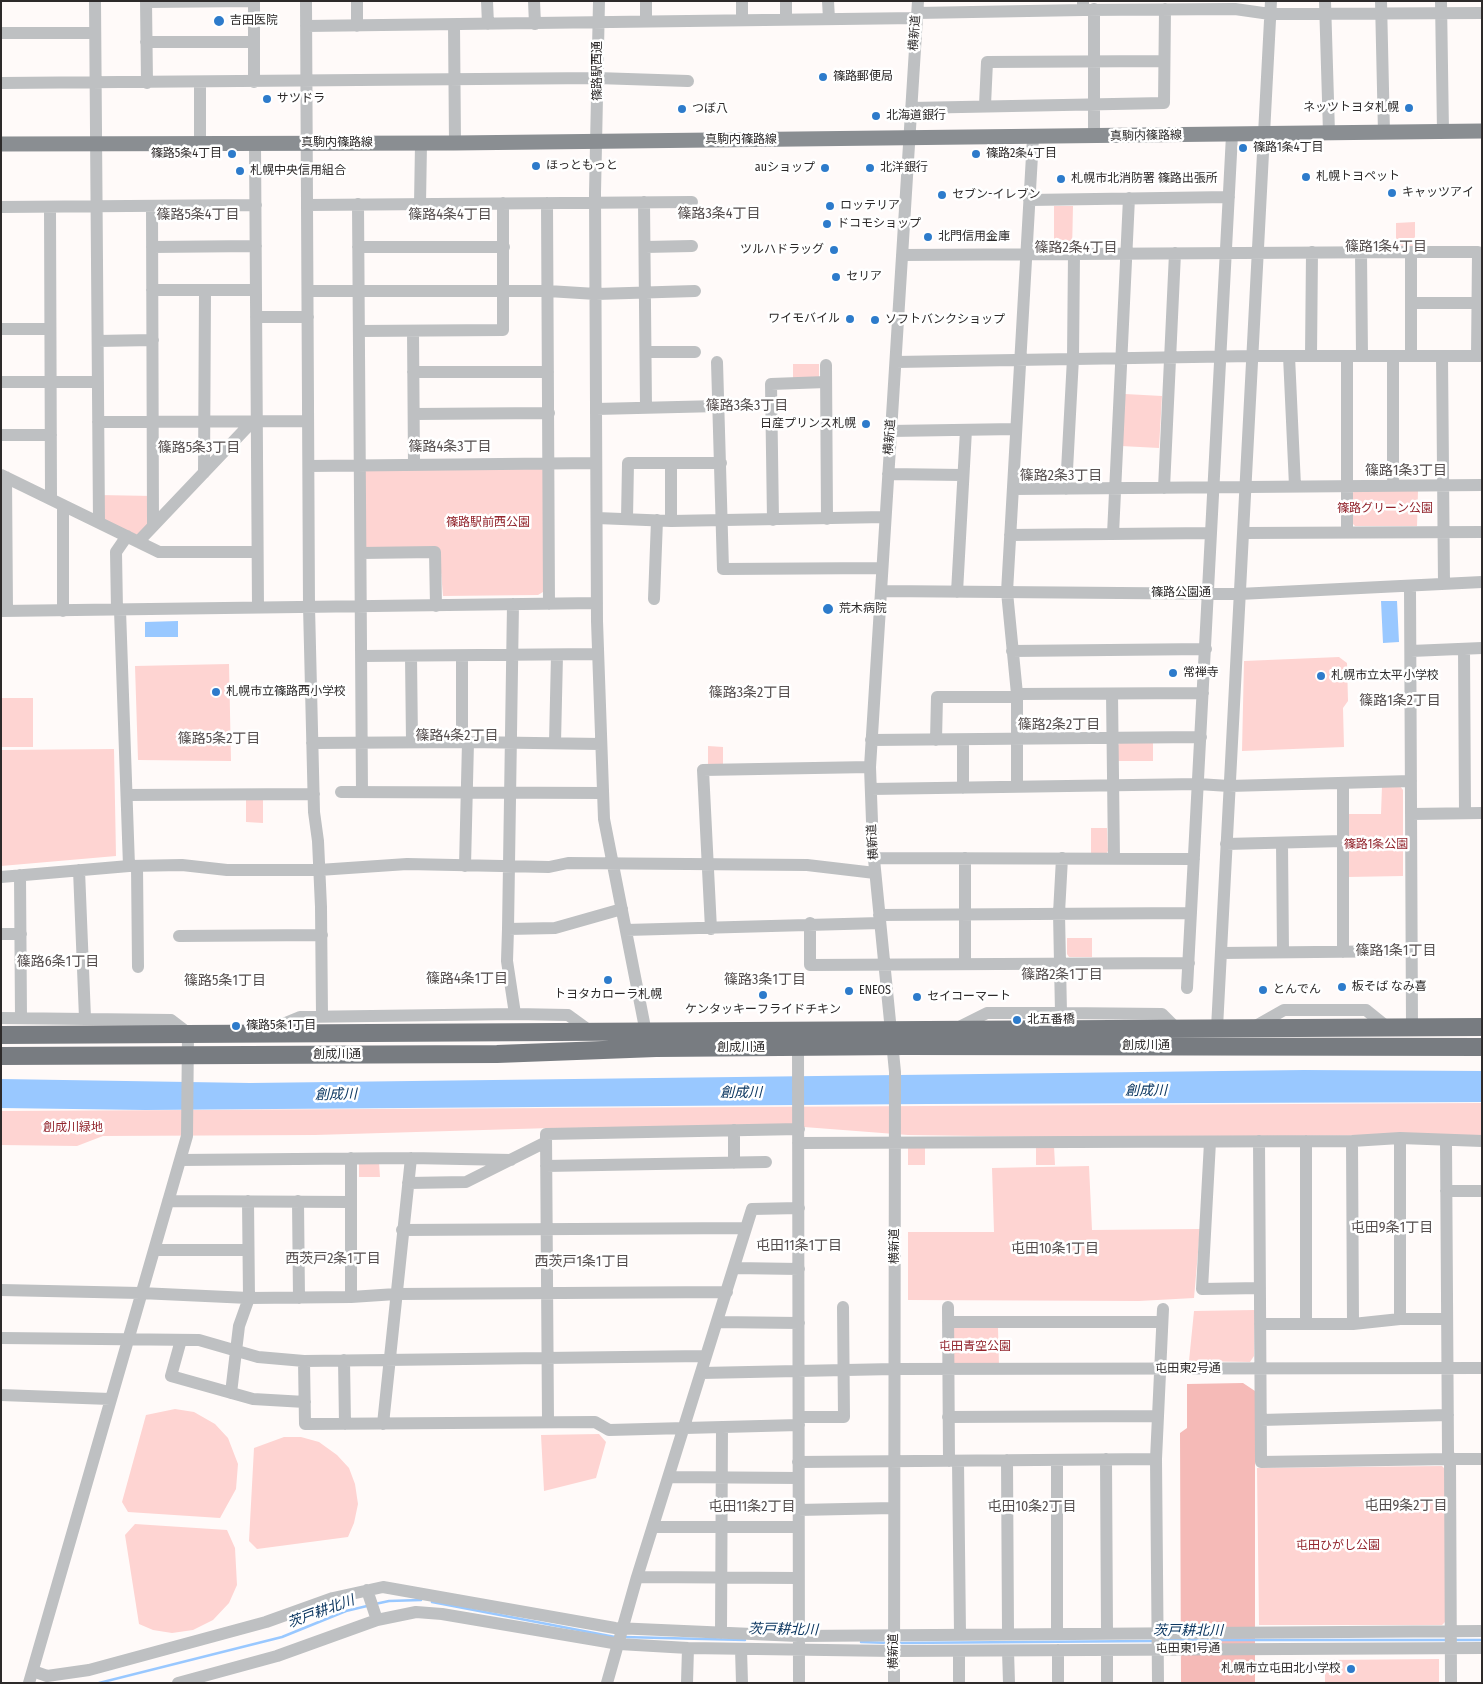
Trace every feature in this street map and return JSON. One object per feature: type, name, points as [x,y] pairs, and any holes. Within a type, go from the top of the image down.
[{"type":"highway","name":"創成川通","points":[[1,1034],[590,1031],[647,1040],[798,1048],[955,1029],[1482,1026]]},
{"type":"highway","name":"創成川通","points":[[1,1056],[188,1062],[497,1054],[647,1040],[798,1030],[893,1038],[1482,1047]]},
{"type":"highway","points":[[497,1031],[497,1054]]},
{"type":"main road","name":"真駒内篠路線","points":[[1,144],[455,144],[597,140],[1033,138],[1482,131]]},
{"type":"street","points":[[95,1],[99,522]]},
{"type":"street","points":[[147,83],[146,2],[254,1],[254,82]]},
{"type":"street","points":[[306,1],[312,743],[322,935],[322,1016]]},
{"type":"street","points":[[357,1],[357,26]]},
{"type":"street","points":[[487,1],[488,24]]},
{"type":"street","points":[[534,1],[534,24]]},
{"type":"street","name":"篠路駅西通","points":[[600,1],[595,202],[596,464],[598,654],[604,819],[647,1040]]},
{"type":"street","points":[[646,1],[646,21]]},
{"type":"street","points":[[742,1],[742,19]]},
{"type":"street","points":[[786,1],[786,18]]},
{"type":"street","points":[[828,1],[829,19]]},
{"type":"street","points":[[306,26],[534,24],[786,18],[829,19],[977,6],[1087,7],[1134,5],[1165,9],[1185,5],[1239,5],[1270,8],[1441,7],[1482,13]]},
{"type":"street","points":[[1087,7],[1094,61],[1094,136]]},
{"type":"street","points":[[1441,7],[1443,132]]},
{"type":"street","points":[[1216,1028],[1270,8]]},
{"type":"street","points":[[1326,8],[1329,134]]},
{"type":"street","points":[[1381,8],[1384,133]]},
{"type":"street","points":[[911,108],[985,105],[1164,103],[1165,9]]},
{"type":"street","name":"横新道","points":[[894,1683],[895,1072],[875,873],[870,768],[917,11]]},
{"type":"street","points":[[454,25],[455,144]]},
{"type":"street","points":[[1,33],[95,33]]},
{"type":"street","points":[[146,42],[254,42]]},
{"type":"street","points":[[985,105],[987,62],[1164,61]]},
{"type":"street","points":[[1,83],[454,81],[597,78],[688,81]]},
{"type":"street","points":[[200,82],[200,143]]},
{"type":"street","points":[[1187,988],[1232,135]]},
{"type":"street","points":[[1017,787],[1017,696],[1007,592],[1033,138]]},
{"type":"street","points":[[255,143],[256,317],[254,422],[258,607]]},
{"type":"street","points":[[420,144],[420,204]]},
{"type":"street","points":[[1029,200],[1230,197]]},
{"type":"street","points":[[1113,534],[1130,198]]},
{"type":"street","points":[[644,202],[646,408]]},
{"type":"street","points":[[307,205],[692,202]]},
{"type":"street","points":[[359,331],[503,330],[503,203]]},
{"type":"street","points":[[547,203],[549,604]]},
{"type":"street","points":[[358,204],[362,792]]},
{"type":"street","points":[[1,207],[256,205]]},
{"type":"street","points":[[152,206],[153,526]]},
{"type":"street","points":[[50,207],[51,434],[63,610]]},
{"type":"street","points":[[152,247],[256,246]]},
{"type":"street","points":[[645,247],[692,246]]},
{"type":"street","points":[[358,247],[504,247]]},
{"type":"street","points":[[1311,356],[1312,252]]},
{"type":"street","points":[[1361,252],[1362,356]]},
{"type":"street","points":[[1410,356],[1411,252]]},
{"type":"street","points":[[896,362],[1220,356],[1479,356],[1478,252],[902,255]]},
{"type":"street","points":[[1164,488],[1175,253]]},
{"type":"street","points":[[1066,489],[1073,358],[1074,254]]},
{"type":"street","points":[[152,290],[256,290]]},
{"type":"street","points":[[204,473],[205,290]]},
{"type":"street","points":[[308,291],[548,290],[596,294],[695,291]]},
{"type":"street","points":[[1411,303],[1478,303]]},
{"type":"street","points":[[256,317],[308,317]]},
{"type":"street","points":[[1,329],[50,329]]},
{"type":"street","points":[[413,331],[414,465]]},
{"type":"street","points":[[98,341],[153,340]]},
{"type":"street","points":[[646,352],[695,352]]},
{"type":"street","points":[[1289,356],[1295,486]]},
{"type":"street","points":[[1347,356],[1347,532]]},
{"type":"street","points":[[1392,485],[1393,356]]},
{"type":"street","points":[[1442,356],[1444,584]]},
{"type":"street","points":[[717,362],[723,568],[882,568]]},
{"type":"street","points":[[826,365],[827,519]]},
{"type":"street","points":[[413,372],[548,372]]},
{"type":"street","points":[[1,382],[98,382]]},
{"type":"street","points":[[773,520],[771,384],[826,382]]},
{"type":"street","points":[[596,410],[719,406]]},
{"type":"street","points":[[414,414],[549,413]]},
{"type":"street","points":[[98,422],[308,421]]},
{"type":"street","points":[[138,967],[127,795],[116,552],[153,526],[254,422]]},
{"type":"street","points":[[890,431],[1016,429]]},
{"type":"street","points":[[957,592],[966,430]]},
{"type":"street","points":[[1,435],[51,434]]},
{"type":"street","points":[[627,519],[628,463],[721,463]]},
{"type":"street","points":[[671,463],[671,521]]},
{"type":"street","points":[[309,466],[596,464]]},
{"type":"street","points":[[888,474],[963,476]]},
{"type":"street","points":[[257,552],[159,552],[4,476],[4,610],[597,603]]},
{"type":"street","points":[[1013,490],[1482,485]]},
{"type":"street","points":[[597,518],[671,521],[885,517]]},
{"type":"street","points":[[654,599],[657,520]]},
{"type":"street","points":[[1243,534],[1482,532]]},
{"type":"street","points":[[1010,535],[1211,533]]},
{"type":"street","points":[[361,553],[435,552],[436,606]]},
{"type":"street","name":"篠路公園通","points":[[880,591],[1239,594],[1482,582]]},
{"type":"street","points":[[1410,586],[1412,1027]]},
{"type":"street","points":[[513,604],[507,962],[515,1014]]},
{"type":"street","points":[[1411,651],[1482,648]]},
{"type":"street","points":[[1012,651],[1206,649]]},
{"type":"street","points":[[1464,649],[1465,813]]},
{"type":"street","points":[[362,656],[598,654]]},
{"type":"street","points":[[556,743],[557,655]]},
{"type":"street","points":[[411,656],[412,742]]},
{"type":"street","points":[[462,656],[467,792],[465,866]]},
{"type":"street","points":[[936,740],[937,697],[1203,693]]},
{"type":"street","points":[[1112,694],[1114,858]]},
{"type":"street","points":[[871,740],[1201,736]]},
{"type":"street","points":[[963,740],[963,788]]},
{"type":"street","points":[[312,743],[511,742],[601,744]]},
{"type":"street","points":[[711,928],[703,770],[870,768]]},
{"type":"street","points":[[870,789],[1198,784],[1229,786],[1411,781]]},
{"type":"street","points":[[1343,783],[1343,952]]},
{"type":"street","points":[[341,792],[603,793]]},
{"type":"street","points":[[127,795],[314,794]]},
{"type":"street","points":[[1411,814],[1482,813]]},
{"type":"street","points":[[1226,844],[1343,841]]},
{"type":"street","points":[[1282,843],[1283,952]]},
{"type":"street","points":[[874,858],[1194,859]]},
{"type":"street","points":[[965,858],[965,963]]},
{"type":"street","points":[[1061,1013],[1059,913],[1062,858]]},
{"type":"street","points":[[1,877],[133,866],[182,865],[227,870],[319,870],[407,864],[549,867],[568,863],[807,865],[875,873]]},
{"type":"street","points":[[79,870],[85,1018]]},
{"type":"street","points":[[20,875],[21,1018]]},
{"type":"street","points":[[508,929],[555,928],[622,909]]},
{"type":"street","points":[[626,930],[810,924],[965,914],[1191,912]]},
{"type":"street","points":[[810,924],[810,965],[1188,963]]},
{"type":"street","points":[[1,934],[21,934]]},
{"type":"street","points":[[179,936],[322,935]]},
{"type":"street","points":[[1220,953],[1411,951]]},
{"type":"street","points":[[955,1029],[987,1014],[1061,1013],[1162,1014],[1176,1028]]},
{"type":"street","points":[[261,1032],[300,1017],[515,1014],[568,1015],[590,1031]]},
{"type":"street","points":[[1,1018],[171,1020],[188,1033],[187,1136],[140,1292],[31,1677],[89,1670],[266,1622],[333,1598],[416,1612],[506,1617]]},
{"type":"street","points":[[798,1030],[799,1683]]},
{"type":"street","points":[[548,1422],[546,1134],[734,1130],[798,1123]]},
{"type":"street","points":[[734,1130],[734,1163]]},
{"type":"street","points":[[798,1143],[1258,1142],[1352,1141],[1400,1138],[1446,1142],[1482,1141]]},
{"type":"street","points":[[1400,1138],[1400,1319]]},
{"type":"street","points":[[1306,1141],[1306,1324]]},
{"type":"street","points":[[1352,1141],[1353,1324]]},
{"type":"street","points":[[408,1183],[466,1182],[546,1142]]},
{"type":"street","points":[[1210,1142],[1202,1289],[1260,1288]]},
{"type":"street","points":[[1258,1142],[1261,1462],[1482,1459]]},
{"type":"street","points":[[1446,1142],[1452,1683]]},
{"type":"street","points":[[180,1160],[351,1158],[511,1160]]},
{"type":"street","points":[[351,1158],[351,1298]]},
{"type":"street","points":[[383,1424],[388,1360],[411,1158]]},
{"type":"street","points":[[546,1166],[766,1162]]},
{"type":"street","points":[[1446,1191],[1482,1191]]},
{"type":"street","points":[[168,1201],[350,1202]]},
{"type":"street","points":[[231,1394],[239,1326],[249,1298],[248,1201]]},
{"type":"street","points":[[298,1202],[299,1298]]},
{"type":"street","points":[[607,1683],[637,1578],[752,1209],[799,1208]]},
{"type":"street","points":[[402,1230],[746,1228]]},
{"type":"street","points":[[154,1250],[248,1250]]},
{"type":"street","points":[[734,1268],[799,1269]]},
{"type":"street","points":[[1,1290],[140,1292],[249,1298],[351,1298],[396,1294],[727,1292]]},
{"type":"street","points":[[304,1361],[305,1424],[595,1422],[609,1430],[685,1426],[722,1427],[844,1417],[843,1307]]},
{"type":"street","points":[[948,1307],[948,1417],[953,1461],[960,1634]]},
{"type":"street","points":[[948,1322],[1163,1315],[1156,1459],[1158,1683]]},
{"type":"street","points":[[1260,1324],[1353,1324],[1400,1319],[1447,1319]]},
{"type":"street","points":[[717,1322],[799,1323]]},
{"type":"street","points":[[1,1338],[199,1340],[258,1357],[304,1361],[706,1356]]},
{"type":"street","points":[[181,1340],[171,1376],[253,1399],[305,1402]]},
{"type":"street","points":[[344,1360],[345,1424]]},
{"type":"street","name":"屯田東2号通","points":[[701,1373],[793,1373],[799,1371],[894,1369],[1482,1368]]},
{"type":"street","points":[[1,1394],[110,1399]]},
{"type":"street","points":[[1261,1420],[1448,1415]]},
{"type":"street","points":[[948,1417],[1158,1416]]},
{"type":"street","points":[[721,1633],[722,1427]]},
{"type":"street","points":[[1106,1459],[1107,1633]]},
{"type":"street","points":[[798,1462],[1156,1459]]},
{"type":"street","points":[[1007,1460],[1008,1633]]},
{"type":"street","points":[[1057,1460],[1057,1632]]},
{"type":"street","points":[[669,1477],[798,1478]]},
{"type":"street","points":[[798,1510],[893,1508]]},
{"type":"street","points":[[653,1527],[798,1527]]},
{"type":"street","points":[[637,1578],[798,1578]]},
{"type":"street","points":[[178,1683],[277,1656],[372,1605],[383,1588],[506,1617],[688,1648],[741,1649],[798,1643],[894,1643]]},
{"type":"street","name":"屯田東1号通","points":[[894,1643],[960,1634],[1057,1632],[1107,1633],[1158,1640],[1451,1639],[1482,1631]]},
{"type":"street","points":[[621,1637],[721,1633],[798,1643]]},
{"type":"street","name":"屯田東1号通","points":[[894,1643],[959,1651],[1008,1651],[1107,1650],[1158,1640],[1451,1639],[1482,1648]]},
{"type":"street","points":[[687,1683],[688,1648]]},
{"type":"street","points":[[741,1649],[742,1683]]},
{"type":"street","points":[[1058,1650],[1058,1683]]},
{"type":"street","points":[[1107,1650],[1107,1683]]},
{"type":"street","points":[[959,1651],[959,1683]]},
{"type":"street","points":[[1008,1651],[1008,1683]]},
{"type":"green space","points":[[1054,206],[1073,206],[1072,251],[1054,250]]},
{"type":"green space","points":[[1415,222],[1415,248],[1396,248],[1396,223]]},
{"type":"green space","points":[[793,364],[819,364],[819,380],[793,379]]},
{"type":"green space","points":[[1125,394],[1162,396],[1159,448],[1121,446]]},
{"type":"green space","name":"篠路駅前西公園","points":[[540,467],[543,470],[543,592],[538,595],[443,596],[439,548],[368,549],[365,546],[364,471]]},
{"type":"green space","name":"篠路グリーン公園","points":[[1354,491],[1418,491],[1417,526],[1355,526],[1353,524],[1352,494]]},
{"type":"green space","points":[[99,495],[153,496],[153,526],[138,542],[99,522]]},
{"type":"green space","points":[[1339,657],[1347,663],[1348,701],[1343,708],[1344,747],[1242,751],[1244,661]]},
{"type":"green space","points":[[229,664],[231,761],[138,760],[135,666]]},
{"type":"green space","points":[[1,698],[33,698],[33,747],[1,747]]},
{"type":"green space","points":[[1153,742],[1153,761],[1118,761],[1118,745],[1120,743]]},
{"type":"green space","points":[[708,746],[723,747],[723,765],[708,765]]},
{"type":"green space","points":[[114,749],[116,856],[1,866],[1,750]]},
{"type":"green space","name":"篠路1条公園","points":[[1382,786],[1400,786],[1403,790],[1403,876],[1348,877],[1348,814],[1381,814]]},
{"type":"green space","points":[[246,799],[263,799],[263,823],[246,822]]},
{"type":"green space","points":[[1091,828],[1107,828],[1108,851],[1106,854],[1091,853]]},
{"type":"green space","points":[[1067,938],[1092,938],[1092,957],[1069,957],[1067,954]]},
{"type":"green space","name":"創成川緑地","points":[[1482,1103],[1482,1135],[1049,1137],[908,1135],[804,1127],[551,1128],[315,1135],[103,1136],[77,1146],[1,1145],[1,1111]]},
{"type":"green space","points":[[1036,1146],[1054,1146],[1055,1165],[1036,1165]]},
{"type":"green space","points":[[908,1147],[925,1147],[925,1165],[908,1165]]},
{"type":"green space","points":[[359,1161],[379,1162],[380,1177],[359,1177]]},
{"type":"green space","points":[[1089,1166],[1092,1230],[1200,1229],[1194,1298],[1139,1301],[908,1300],[908,1232],[994,1232],[992,1168]]},
{"type":"green space","points":[[1255,1310],[1254,1356],[1250,1362],[1189,1361],[1194,1311]]},
{"type":"green space","name":"屯田青空公園","points":[[952,1328],[998,1328],[999,1365],[952,1365]]},
{"type":"green space","points":[[175,1409],[194,1412],[215,1424],[228,1438],[238,1464],[236,1489],[220,1518],[128,1512],[122,1502],[146,1415]]},
{"type":"green space","points":[[599,1434],[606,1442],[596,1478],[544,1491],[541,1435]]},
{"type":"green space","points":[[284,1437],[301,1437],[319,1442],[337,1455],[349,1468],[355,1484],[358,1504],[354,1523],[348,1537],[257,1549],[249,1541],[254,1448]]},
{"type":"green space","name":"屯田ひがし公園","points":[[1442,1466],[1445,1469],[1445,1622],[1442,1625],[1259,1625],[1257,1468]]},
{"type":"green space","points":[[135,1524],[227,1530],[235,1548],[237,1585],[229,1603],[213,1620],[193,1630],[172,1633],[153,1630],[139,1624],[125,1535]]},
{"type":"green space","points":[[1439,1659],[1439,1683],[1325,1683],[1325,1660]]},
{"type":"shaded area","points":[[1243,1383],[1255,1391],[1255,1683],[1181,1683],[1180,1433],[1187,1428],[1187,1384]]},
{"type":"water","points":[[1381,601],[1397,601],[1399,642],[1383,643]]},
{"type":"water","points":[[178,621],[178,637],[145,637],[145,622]]},
{"type":"water","name":"創成川","points":[[1304,1070],[1482,1071],[1482,1102],[145,1110],[1,1108],[1,1079],[250,1083]]},
{"type":"waterway","name":"茨戸耕北川","points":[[375,1604],[389,1601],[421,1600]]},
{"type":"waterway","name":"茨戸耕北川","points":[[432,1602],[615,1637]]},
{"type":"waterway","name":"茨戸耕北川","points":[[99,1683],[282,1637],[346,1611],[367,1606]]},
{"type":"waterway","name":"茨戸耕北川","points":[[623,1637],[745,1640]]},
{"type":"waterway","name":"茨戸耕北川","points":[[1161,1640],[1448,1640]]},
{"type":"waterway","name":"茨戸耕北川","points":[[1456,1640],[1482,1640]]},
{"type":"waterway","name":"茨戸耕北川","points":[[898,1643],[1153,1641]]},
{"type":"waterway","name":"茨戸耕北川","points":[[861,1642],[890,1643]]},
{"type":"place","name":"吉田医院","points":[[219,21]]},
{"type":"place","name":"篠路郵便局","points":[[823,77]]},
{"type":"place","name":"サツドラ","points":[[267,99]]},
{"type":"place","name":"ネッツトヨタ札幌","points":[[1409,108]]},
{"type":"place","name":"つぼ八","points":[[682,109]]},
{"type":"place","name":"北海道銀行","points":[[876,116]]},
{"type":"place","name":"篠路1条4丁目","points":[[1243,148]]},
{"type":"place","name":"篠路5条4丁目","points":[[232,154]]},
{"type":"place","name":"篠路2条4丁目","points":[[976,154]]},
{"type":"place","name":"ほっともっと","points":[[536,166]]},
{"type":"place","name":"auショップ","points":[[825,168]]},
{"type":"place","name":"北洋銀行","points":[[870,168]]},
{"type":"place","name":"札幌中央信用組合","points":[[240,171]]},
{"type":"place","name":"札幌トヨペット","points":[[1306,177]]},
{"type":"place","name":"札幌市北消防署 篠路出張所","points":[[1061,179]]},
{"type":"place","name":"キャッツアイ","points":[[1392,193]]},
{"type":"place","name":"セブン-イレブン","points":[[942,195]]},
{"type":"place","name":"ロッテリア","points":[[830,206]]},
{"type":"place","name":"ドコモショップ","points":[[827,224]]},
{"type":"place","name":"北門信用金庫","points":[[928,237]]},
{"type":"place","name":"ツルハドラッグ","points":[[834,250]]},
{"type":"place","name":"セリア","points":[[836,277]]},
{"type":"place","name":"ワイモバイル","points":[[850,319]]},
{"type":"place","name":"ソフトバンクショップ","points":[[875,320]]},
{"type":"place","name":"日産プリンス札幌","points":[[866,424]]},
{"type":"place","name":"荒木病院","points":[[828,609]]},
{"type":"place","name":"常禅寺","points":[[1173,673]]},
{"type":"place","name":"札幌市立太平小学校","points":[[1321,676]]},
{"type":"place","name":"札幌市立篠路西小学校","points":[[216,692]]},
{"type":"place","name":"トヨタカローラ札幌","points":[[608,980]]},
{"type":"place","name":"板そば なみ喜","points":[[1342,987]]},
{"type":"place","name":"とんでん","points":[[1263,990]]},
{"type":"place","name":"ENEOS","points":[[849,991]]},
{"type":"place","name":"ケンタッキーフライドチキン","points":[[763,995]]},
{"type":"place","name":"セイコーマート","points":[[917,997]]},
{"type":"place","name":"北五番橋","points":[[1017,1020]]},
{"type":"place","name":"篠路5条1丁目","points":[[236,1026]]},
{"type":"place","name":"札幌市立屯田北小学校","points":[[1351,1669]]},
{"type":"district","name":"篠路3条4丁目","points":[[719,214]]},
{"type":"district","name":"篠路5条4丁目","points":[[198,215]]},
{"type":"district","name":"篠路4条4丁目","points":[[450,215]]},
{"type":"district","name":"篠路1条4丁目","points":[[1386,247]]},
{"type":"district","name":"篠路2条4丁目","points":[[1076,248]]},
{"type":"district","name":"篠路3条3丁目","points":[[747,406]]},
{"type":"district","name":"篠路4条3丁目","points":[[450,447]]},
{"type":"district","name":"篠路5条3丁目","points":[[199,448]]},
{"type":"district","name":"篠路1条3丁目","points":[[1406,471]]},
{"type":"district","name":"篠路2条3丁目","points":[[1061,476]]},
{"type":"district","name":"篠路3条2丁目","points":[[750,693]]},
{"type":"district","name":"篠路1条2丁目","points":[[1400,701]]},
{"type":"district","name":"篠路2条2丁目","points":[[1059,725]]},
{"type":"district","name":"篠路4条2丁目","points":[[457,736]]},
{"type":"district","name":"篠路5条2丁目","points":[[219,739]]},
{"type":"district","name":"篠路1条1丁目","points":[[1396,951]]},
{"type":"district","name":"篠路6条1丁目","points":[[58,962]]},
{"type":"district","name":"篠路2条1丁目","points":[[1062,975]]},
{"type":"district","name":"篠路4条1丁目","points":[[467,979]]},
{"type":"district","name":"篠路3条1丁目","points":[[765,980]]},
{"type":"district","name":"篠路5条1丁目","points":[[225,981]]},
{"type":"district","name":"屯田9条1丁目","points":[[1392,1228]]},
{"type":"district","name":"屯田11条1丁目","points":[[799,1246]]},
{"type":"district","name":"屯田10条1丁目","points":[[1055,1249]]},
{"type":"district","name":"西茨戸2条1丁目","points":[[333,1259]]},
{"type":"district","name":"西茨戸1条1丁目","points":[[582,1262]]},
{"type":"district","name":"屯田9条2丁目","points":[[1406,1506]]},
{"type":"district","name":"屯田11条2丁目","points":[[752,1507]]},
{"type":"district","name":"屯田10条2丁目","points":[[1032,1507]]}]
